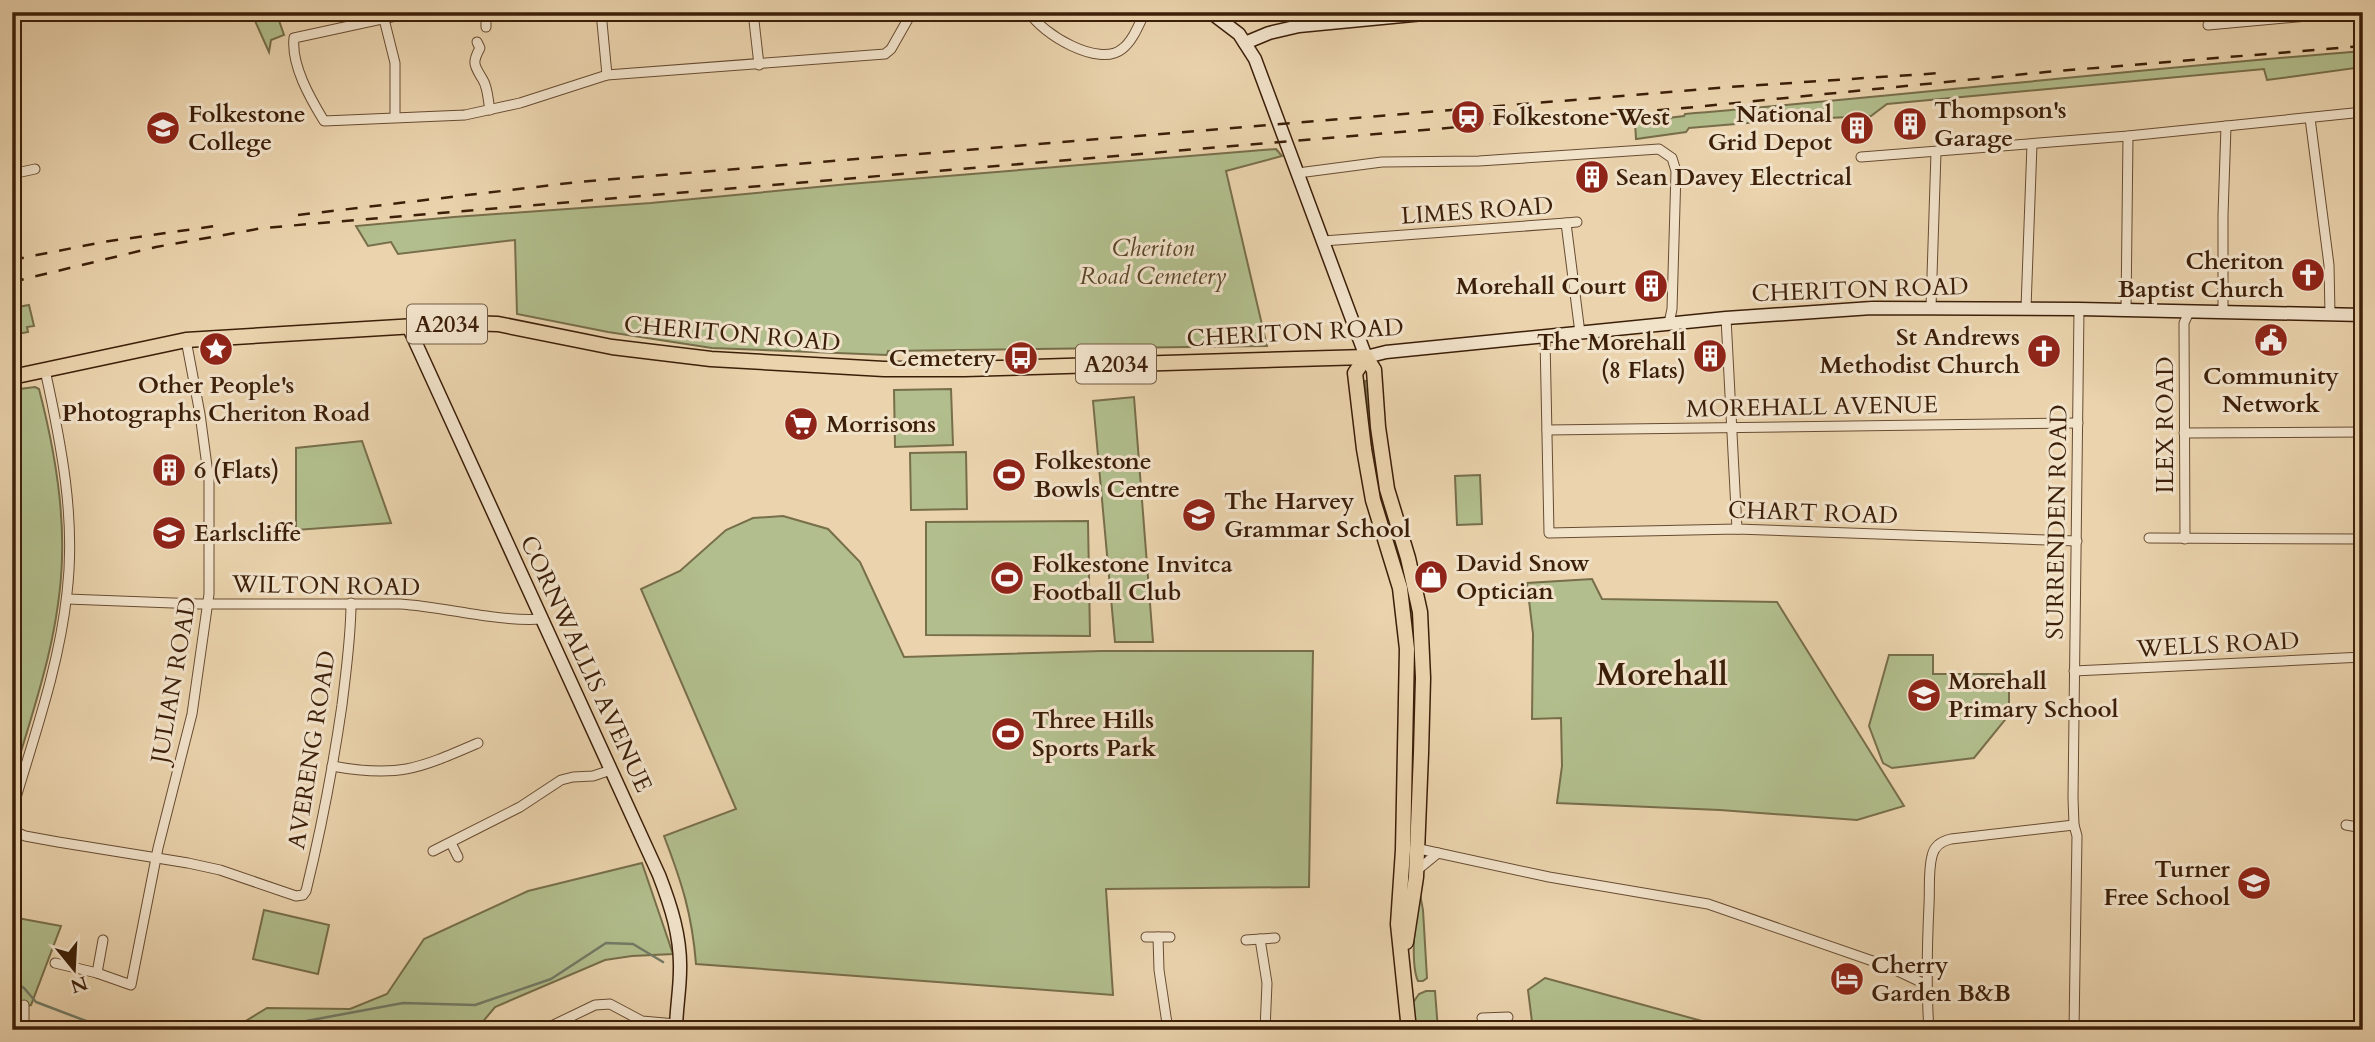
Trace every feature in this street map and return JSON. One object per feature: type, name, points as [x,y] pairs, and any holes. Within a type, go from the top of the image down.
[{"type":"main road","points":[[1210,12],[1239,34],[1255,60],[1366,357],[1374,370],[1387,489],[1408,558],[1420,612],[1423,699],[1417,828],[1410,848],[1416,871],[1403,961],[1409,1030]]},
{"type":"main road","points":[[1245,43],[1269,33],[1299,26],[1444,12]]},
{"type":"main road","name":"CHERITON ROAD","points":[[12,377],[186,340],[498,324],[606,346],[739,362],[944,369],[1366,357],[1386,352],[1545,338],[1726,317],[1872,308],[2026,308],[2363,315]]},
{"type":"main road","name":"CORNWALLIS AVENUE","points":[[408,327],[659,875],[673,913],[679,948],[676,1027]]},
{"type":"main road","points":[[1366,357],[1355,373],[1368,472],[1376,509],[1397,575],[1407,649],[1410,848],[1398,924],[1399,951],[1403,961]]},
{"type":"street","points":[[414,12],[294,38],[302,78],[324,121],[465,115],[520,103],[607,75],[885,54],[891,49],[912,12]]},
{"type":"street","points":[[486,12],[486,27]]},
{"type":"street","points":[[601,12],[607,75]]},
{"type":"street","points":[[754,12],[759,65]]},
{"type":"street","points":[[1029,12],[1043,29],[1086,52],[1105,56],[1122,50],[1145,12]]},
{"type":"street","points":[[1299,26],[1302,12]]},
{"type":"street","points":[[2226,12],[2227,23]]},
{"type":"street","points":[[2208,25],[2351,12]]},
{"type":"street","points":[[384,19],[395,62],[395,117]]},
{"type":"street","points":[[477,42],[480,48],[475,67],[485,84],[490,110]]},
{"type":"street","points":[[1861,157],[2128,136],[2363,112]]},
{"type":"street","points":[[2310,118],[2330,270],[2330,314]]},
{"type":"street","points":[[2224,313],[2226,126]]},
{"type":"street","points":[[2126,311],[2128,136]]},
{"type":"street","points":[[2026,308],[2032,144]]},
{"type":"street","points":[[1298,173],[1382,162],[1479,160],[1659,149],[1667,152],[1676,172],[1672,309],[1669,323]]},
{"type":"street","points":[[1931,307],[1937,152]]},
{"type":"street","points":[[12,174],[35,169]]},
{"type":"street","points":[[1566,223],[1577,222]]},
{"type":"street","name":"LIMES ROAD","points":[[1323,241],[1566,223],[1580,333]]},
{"type":"street","name":"SURRENDEN ROAD","points":[[2074,1030],[2077,836],[2074,825],[2074,671],[2079,309]]},
{"type":"street","name":"ILEX ROAD","points":[[2185,539],[2184,323],[2189,312]]},
{"type":"street","points":[[1726,317],[1737,529]]},
{"type":"street","points":[[1545,338],[1547,430]]},
{"type":"street","name":"JULIAN ROAD","points":[[97,972],[131,985],[156,857],[192,714],[208,604],[209,481],[186,340]]},
{"type":"street","points":[[12,811],[49,690],[67,599],[70,559],[68,502],[45,370]]},
{"type":"street","name":"MOREHALL AVENUE","points":[[1547,430],[2078,424]]},
{"type":"street","name":"CHART ROAD","points":[[1547,430],[1549,533],[1737,529],[2077,541]]},
{"type":"street","points":[[2185,433],[2363,432]]},
{"type":"street","points":[[2149,538],[2363,539]]},
{"type":"street","name":"WILTON ROAD","points":[[67,599],[208,604],[351,603],[427,606],[512,619],[542,619]]},
{"type":"street","name":"AVERENG ROAD","points":[[156,857],[220,870],[296,896],[303,895],[332,766],[346,673],[351,603]]},
{"type":"street","name":"WELLS ROAD","points":[[2074,671],[2363,657]]},
{"type":"street","points":[[332,766],[382,772],[404,771],[432,763],[478,743]]},
{"type":"street","points":[[433,851],[520,807],[561,780],[593,776],[611,770]]},
{"type":"street","points":[[1929,1030],[1926,984],[1932,854],[1944,840],[2074,825]]},
{"type":"street","points":[[2346,825],[2363,828]]},
{"type":"street","points":[[1417,828],[1438,853]]},
{"type":"street","points":[[12,830],[25,836],[156,857]]},
{"type":"street","points":[[451,843],[458,857]]},
{"type":"street","points":[[1410,848],[1549,877],[1708,904],[1843,950],[1926,984]]},
{"type":"street","points":[[1416,871],[1438,853]]},
{"type":"street","points":[[1146,937],[1170,937]]},
{"type":"street","points":[[1158,937],[1158,968],[1168,1030]]},
{"type":"street","points":[[1246,940],[1275,938]]},
{"type":"street","points":[[1260,939],[1267,983],[1265,1030]]},
{"type":"street","points":[[55,963],[97,972],[103,940]]},
{"type":"street","points":[[542,1030],[595,1005],[610,1004],[642,1021],[676,1027]]},
{"type":"street","points":[[24,1005],[24,1030]]},
{"type":"street","points":[[1495,1017],[1495,1030]]},
{"type":"street","points":[[1482,1018],[1508,1017]]},
{"type":"green space","points":[[251,12],[276,12],[284,35],[271,40],[269,52]]},
{"type":"green space","points":[[2363,51],[2363,67],[2267,80],[2264,69],[1887,104],[1871,116],[1689,128],[1686,132],[1636,139],[1635,122],[1685,114]]},
{"type":"green space","name":"Cheriton Road Cemetery","points":[[1276,149],[1282,156],[1226,171],[1267,346],[888,351],[887,355],[712,348],[608,332],[517,314],[515,240],[398,254],[391,242],[368,246],[356,226],[651,203]]},
{"type":"green space","points":[[29,305],[34,326],[27,327],[28,332],[17,334],[16,330],[12,330],[12,308]]},
{"type":"green space","points":[[1365,381],[1371,381],[1413,616],[1413,639],[1375,483]]},
{"type":"green space","points":[[35,387],[39,389],[56,472],[62,558],[51,643],[12,781],[12,390]]},
{"type":"green space","points":[[951,389],[953,445],[895,447],[894,390]]},
{"type":"green space","points":[[1134,397],[1153,642],[1115,642],[1093,401]]},
{"type":"green space","points":[[362,441],[391,523],[296,530],[296,448]]},
{"type":"green space","points":[[966,452],[967,509],[911,510],[910,453]]},
{"type":"green space","points":[[1480,475],[1482,524],[1457,525],[1455,476]]},
{"type":"green space","name":"Three Hills Sports Park","points":[[783,516],[828,529],[860,562],[904,657],[1101,651],[1313,651],[1309,887],[1106,889],[1113,995],[696,964],[685,899],[664,836],[736,809],[641,589],[680,571],[726,530],[753,518]]},
{"type":"green space","name":"Folkestone Invitca Football Club","points":[[1088,521],[1090,636],[926,635],[926,522]]},
{"type":"green space","points":[[1592,579],[1602,599],[1777,602],[1904,806],[1857,820],[1720,810],[1557,803],[1562,766],[1561,718],[1532,719],[1533,634],[1527,583]]},
{"type":"green space","points":[[1889,655],[1933,655],[1933,674],[2009,674],[2009,715],[1974,758],[1892,768],[1883,763],[1869,726]]},
{"type":"green space","points":[[1415,662],[1418,663],[1411,834],[1408,832]]},
{"type":"green space","points":[[642,863],[673,954],[605,960],[495,1007],[476,1030],[231,1030],[267,1008],[350,1009],[387,994],[424,939],[528,891]]},
{"type":"green space","points":[[1418,883],[1423,910],[1427,978],[1423,981],[1418,981],[1414,961]]},
{"type":"green space","points":[[264,910],[329,925],[318,974],[253,959]]},
{"type":"green space","points":[[12,917],[61,926],[31,1005],[15,1008],[16,1022],[12,1022]]},
{"type":"green space","points":[[1545,978],[1735,1030],[1533,1030],[1528,990]]},
{"type":"green space","points":[[1435,991],[1438,1030],[1415,1030],[1412,1004],[1419,994]]},
{"type":"waterway","points":[[216,1023],[306,1021],[403,1003],[475,1005],[551,979],[606,943],[633,944],[663,962]]},
{"type":"waterway","points":[[12,980],[24,988],[36,1002],[110,1030]]},
{"type":"waterway","points":[[132,1030],[136,1025]]},
{"type":"railway","points":[[12,282],[156,247],[263,228],[1695,107],[2046,72],[2363,46]]},
{"type":"railway","points":[[298,215],[578,182],[1730,87],[1941,73]]},
{"type":"railway","points":[[12,260],[103,242],[222,225]]},
{"type":"place","name":"Folkestone West","points":[[1468,117]]},
{"type":"place","name":"Thompson's Garage","points":[[1910,124]]},
{"type":"place","name":"Folkestone College","points":[[163,128]]},
{"type":"place","name":"National Grid Depot","points":[[1857,128]]},
{"type":"place","name":"Sean Davey Electrical","points":[[1592,177]]},
{"type":"place","name":"Cheriton Baptist Church","points":[[2308,275]]},
{"type":"place","name":"Morehall Court","points":[[1651,286]]},
{"type":"place","name":"Community Network","points":[[2271,340]]},
{"type":"place","name":"Other People's Photographs Cheriton Road","points":[[216,349]]},
{"type":"place","name":"St Andrews Methodist Church","points":[[2044,351]]},
{"type":"place","name":"The Morehall (8 Flats)","points":[[1710,356]]},
{"type":"place","name":"Cemetery","points":[[1021,358]]},
{"type":"place","name":"Morrisons","points":[[801,424]]},
{"type":"place","name":"6 (Flats)","points":[[169,470]]},
{"type":"place","name":"Folkestone Bowls Centre","points":[[1009,475]]},
{"type":"place","name":"The Harvey Grammar School","points":[[1199,515]]},
{"type":"place","name":"Earlscliffe","points":[[169,533]]},
{"type":"place","name":"David Snow Optician","points":[[1431,577]]},
{"type":"place","name":"Folkestone Invitca Football Club","points":[[1007,578]]},
{"type":"place","name":"Morehall Primary School","points":[[1924,695]]},
{"type":"place","name":"Three Hills Sports Park","points":[[1008,734]]},
{"type":"place","name":"Turner Free School","points":[[2254,883]]},
{"type":"place","name":"Cherry Garden B&B","points":[[1847,979]]},
{"type":"district","name":"Morehall","points":[[1662,675]]}]
